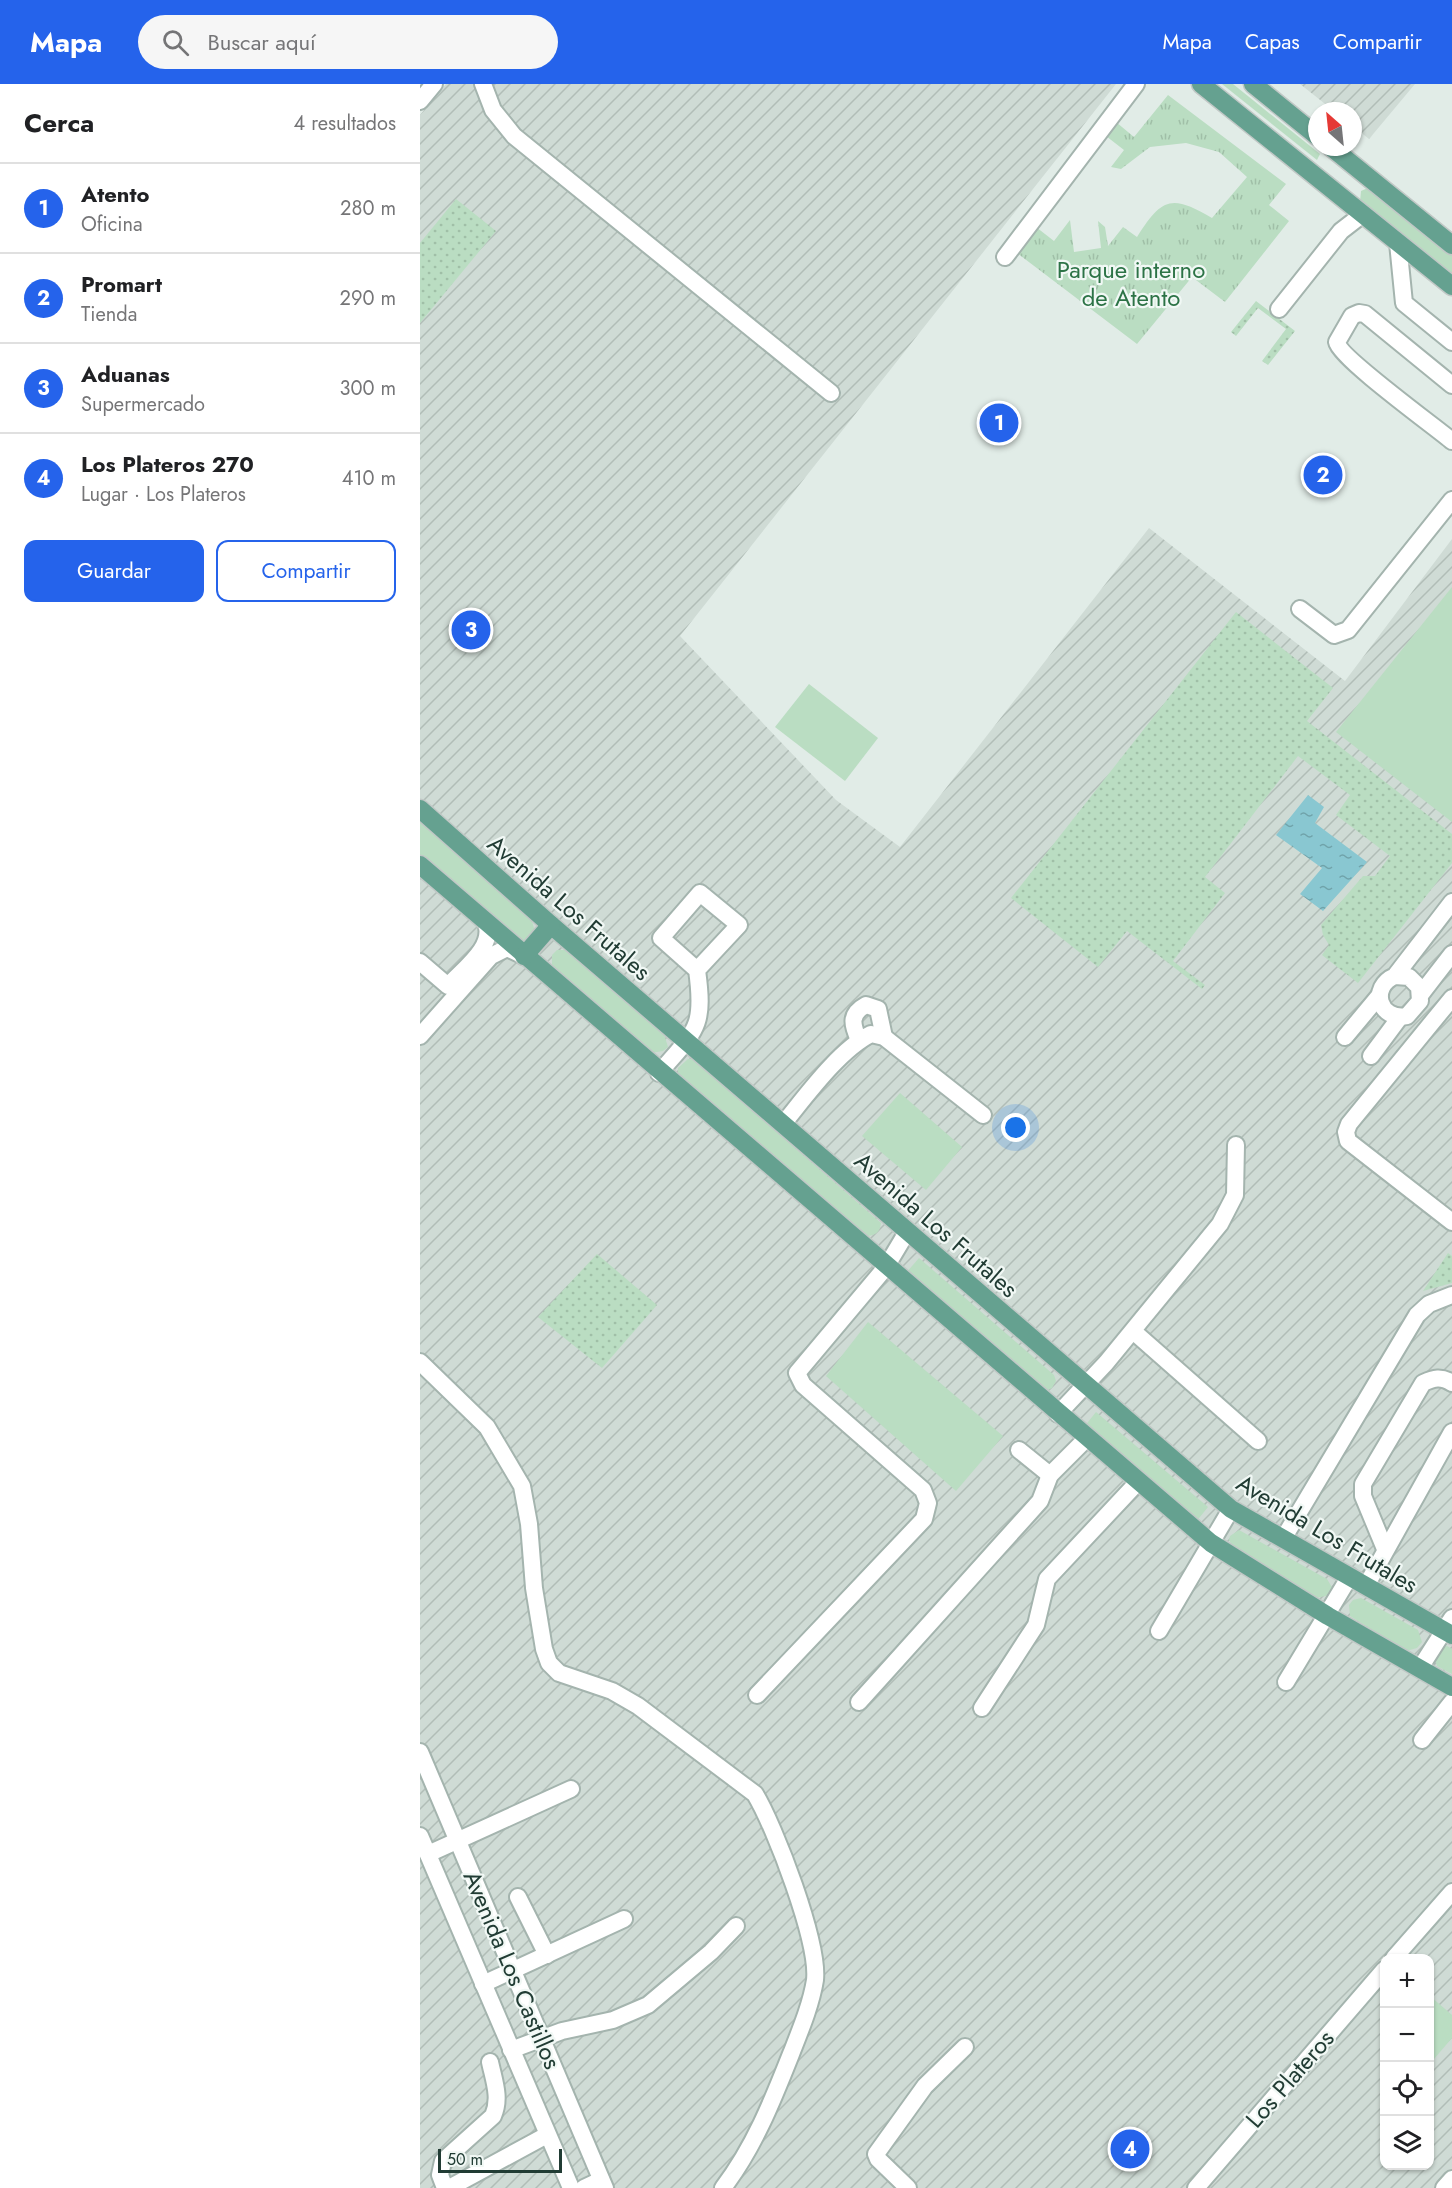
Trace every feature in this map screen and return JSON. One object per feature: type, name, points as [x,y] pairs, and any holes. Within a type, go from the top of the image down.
[{"type":"main road","points":[[1201,84],[1452,286]]},
{"type":"main road","points":[[1252,84],[1308,129]]},
{"type":"main road","points":[[1325,183],[1336,156]]},
{"type":"main road","points":[[1343,156],[1452,245]]},
{"type":"main road","name":"Avenida Los Frutales","points":[[420,809],[551,925],[1231,1509],[1366,1586],[1449,1628]]},
{"type":"main road","points":[[420,865],[1137,1483],[1210,1543],[1328,1616],[1452,1687]]},
{"type":"main road","points":[[524,956],[551,925]]},
{"type":"street","points":[[420,101],[434,84]]},
{"type":"street","points":[[483,84],[493,110],[514,135],[831,393]]},
{"type":"street","points":[[1005,257],[1136,84]]},
{"type":"street","points":[[1279,309],[1341,231],[1363,214]]},
{"type":"street","points":[[1398,243],[1404,303],[1452,342]]},
{"type":"street","points":[[1452,385],[1365,314],[1359,313],[1352,316],[1337,342],[1340,350],[1356,364],[1452,441]]},
{"type":"street","points":[[1300,609],[1334,635],[1348,630],[1452,500]]},
{"type":"street","points":[[659,1072],[698,1025],[701,1002],[697,970],[661,938],[700,893],[739,925],[697,970]]},
{"type":"street","points":[[1345,1037],[1379,996],[1383,983],[1395,976],[1452,902]]},
{"type":"street","points":[[421,966],[448,986],[484,946],[489,932],[486,922]]},
{"type":"street","points":[[420,1036],[491,956],[507,948],[524,956]]},
{"type":"street","points":[[1379,996],[1383,1009],[1393,1016],[1407,1016],[1418,1007],[1421,994],[1452,954]]},
{"type":"street","points":[[1395,976],[1409,977],[1415,981],[1421,994]]},
{"type":"street","points":[[1452,998],[1349,1124],[1346,1132],[1348,1141],[1452,1222]]},
{"type":"street","points":[[859,1040],[852,1026],[852,1020],[860,1008],[866,1005],[878,1009],[884,1037]]},
{"type":"street","points":[[1371,1056],[1400,1017]]},
{"type":"street","points":[[783,1124],[807,1094],[859,1040],[872,1034],[884,1037],[983,1115]]},
{"type":"street","points":[[1058,1414],[1133,1331],[1229,1211],[1235,1195],[1236,1145]]},
{"type":"street","points":[[757,1695],[924,1519],[928,1503],[923,1490],[798,1379],[797,1372],[886,1267],[907,1232]]},
{"type":"street","points":[[1283,1539],[1417,1316],[1429,1304],[1452,1295]]},
{"type":"street","points":[[1133,1331],[1258,1441]]},
{"type":"street","points":[[420,1362],[487,1427],[522,1486],[529,1524],[534,1588],[544,1649],[549,1663],[559,1673],[612,1691],[638,1706],[747,1787],[765,1810],[788,1869],[813,1954],[815,1979],[797,2038],[764,2123],[742,2162],[723,2188]]},
{"type":"street","points":[[1385,1549],[1364,1496],[1363,1485],[1423,1383],[1434,1378],[1445,1379],[1452,1383]]},
{"type":"street","points":[[1366,1586],[1452,1432]]},
{"type":"street","points":[[859,1702],[1040,1501],[1050,1475],[1086,1438]]},
{"type":"street","points":[[1019,1450],[1050,1475]]},
{"type":"street","points":[[982,1708],[1036,1625],[1047,1579],[1137,1483]]},
{"type":"street","points":[[1159,1631],[1231,1509]]},
{"type":"street","points":[[1286,1682],[1328,1616],[1350,1576]]},
{"type":"street","points":[[1420,1668],[1449,1628]]},
{"type":"street","points":[[1422,1740],[1452,1702]]},
{"type":"street","name":"Avenida Los Castillos","points":[[420,1752],[423,1771],[458,1841],[603,2184]]},
{"type":"street","points":[[428,1854],[571,1790]]},
{"type":"street","name":"Avenida Los Castillos","points":[[420,1836],[571,2188]]},
{"type":"street","points":[[1398,1954],[1452,1892]]},
{"type":"street","points":[[518,1897],[547,1955]]},
{"type":"street","points":[[483,1984],[624,1919]]},
{"type":"street","points":[[511,2050],[541,2038],[613,2020],[648,2005],[703,1960],[736,1926]]},
{"type":"street","name":"Los Plateros","points":[[1196,2188],[1380,1975]]},
{"type":"street","points":[[908,2188],[878,2159],[876,2154],[925,2086],[964,2047]]},
{"type":"street","points":[[490,2062],[498,2097],[497,2107],[493,2116],[443,2161],[440,2175],[447,2188],[547,2135]]},
{"type":"street","points":[[1444,2188],[1452,2180]]},
{"type":"street","points":[[584,2188],[603,2184]]},
{"type":"shaded area","points":[[446,84],[1116,84],[680,636],[836,800],[900,847],[1149,528],[1345,681],[1452,539],[1452,2188],[420,2188],[420,115]]},
{"type":"shaded area","points":[[1300,84],[1415,84],[1369,139],[1362,133],[1362,102],[1323,102]]},
{"type":"green space","points":[[1222,84],[1233,84],[1308,144],[1308,153]]},
{"type":"green space","name":"Parque interno de Atento","points":[[1168,95],[1286,184],[1269,205],[1289,221],[1225,302],[1192,277],[1137,344],[1017,253],[1036,227],[1054,241],[1070,220],[1074,252],[1101,248],[1098,221],[1105,227],[1108,246],[1123,227],[1137,237],[1154,214],[1168,204],[1186,205],[1212,218],[1247,177],[1219,152],[1186,143],[1150,147],[1121,169],[1111,167],[1124,150],[1106,136],[1116,122],[1134,137]]},
{"type":"green space","points":[[1370,187],[1452,254],[1452,276],[1360,202],[1361,191]]},
{"type":"green space","points":[[456,199],[496,231],[420,323],[420,243]]},
{"type":"green space","points":[[1256,301],[1295,331],[1268,365],[1262,361],[1286,329],[1258,308],[1236,336],[1231,332]]},
{"type":"green space","points":[[1452,587],[1452,822],[1336,732]]},
{"type":"green space","points":[[1236,612],[1333,688],[1307,721],[1452,834],[1452,863],[1358,983],[1322,955],[1329,945],[1323,935],[1321,925],[1363,876],[1375,876],[1390,856],[1336,815],[1350,795],[1298,756],[1205,877],[1225,893],[1173,961],[1205,985],[1202,989],[1127,931],[1098,967],[1011,898]]},
{"type":"green space","points":[[809,684],[878,738],[845,781],[775,727]]},
{"type":"green space","points":[[420,821],[532,921],[535,932],[529,940],[519,943],[420,856]]},
{"type":"green space","points":[[557,950],[569,950],[664,1034],[668,1047],[663,1051],[651,1053],[552,968],[552,955]]},
{"type":"green space","points":[[688,1059],[693,1059],[881,1223],[880,1229],[868,1236],[678,1076],[678,1068]]},
{"type":"green space","points":[[900,1093],[962,1147],[926,1190],[862,1136]]},
{"type":"green space","points":[[1448,1253],[1452,1256],[1452,1283],[1423,1291]]},
{"type":"green space","points":[[597,1254],[657,1305],[602,1368],[538,1317]]},
{"type":"green space","points":[[919,1258],[1054,1375],[1056,1381],[1052,1388],[1046,1391],[906,1273]]},
{"type":"green space","points":[[868,1322],[1003,1436],[956,1491],[826,1376]]},
{"type":"green space","points":[[1096,1412],[1208,1507],[1195,1523],[1084,1427]]},
{"type":"green space","points":[[1239,1530],[1327,1579],[1333,1589],[1330,1595],[1316,1598],[1234,1549],[1229,1540],[1230,1536]]},
{"type":"green space","points":[[1361,1598],[1418,1630],[1422,1642],[1417,1648],[1406,1651],[1350,1616],[1349,1605],[1353,1600]]},
{"type":"green space","points":[[1447,1646],[1452,1649],[1452,1674],[1437,1666],[1435,1660],[1442,1648]]},
{"type":"green space","points":[[1434,1999],[1452,2015],[1452,2038],[1434,2059]]},
{"type":"water","points":[[1308,795],[1324,807],[1315,823],[1367,862],[1323,911],[1300,894],[1322,868],[1276,835]]},
{"type":"place","name":"Atento","points":[[999,423]]},
{"type":"place","name":"Promart","points":[[1323,475]]},
{"type":"place","name":"Aduanas","points":[[471,630]]},
{"type":"place","name":"Los Plateros 270","points":[[1130,2149]]}]
